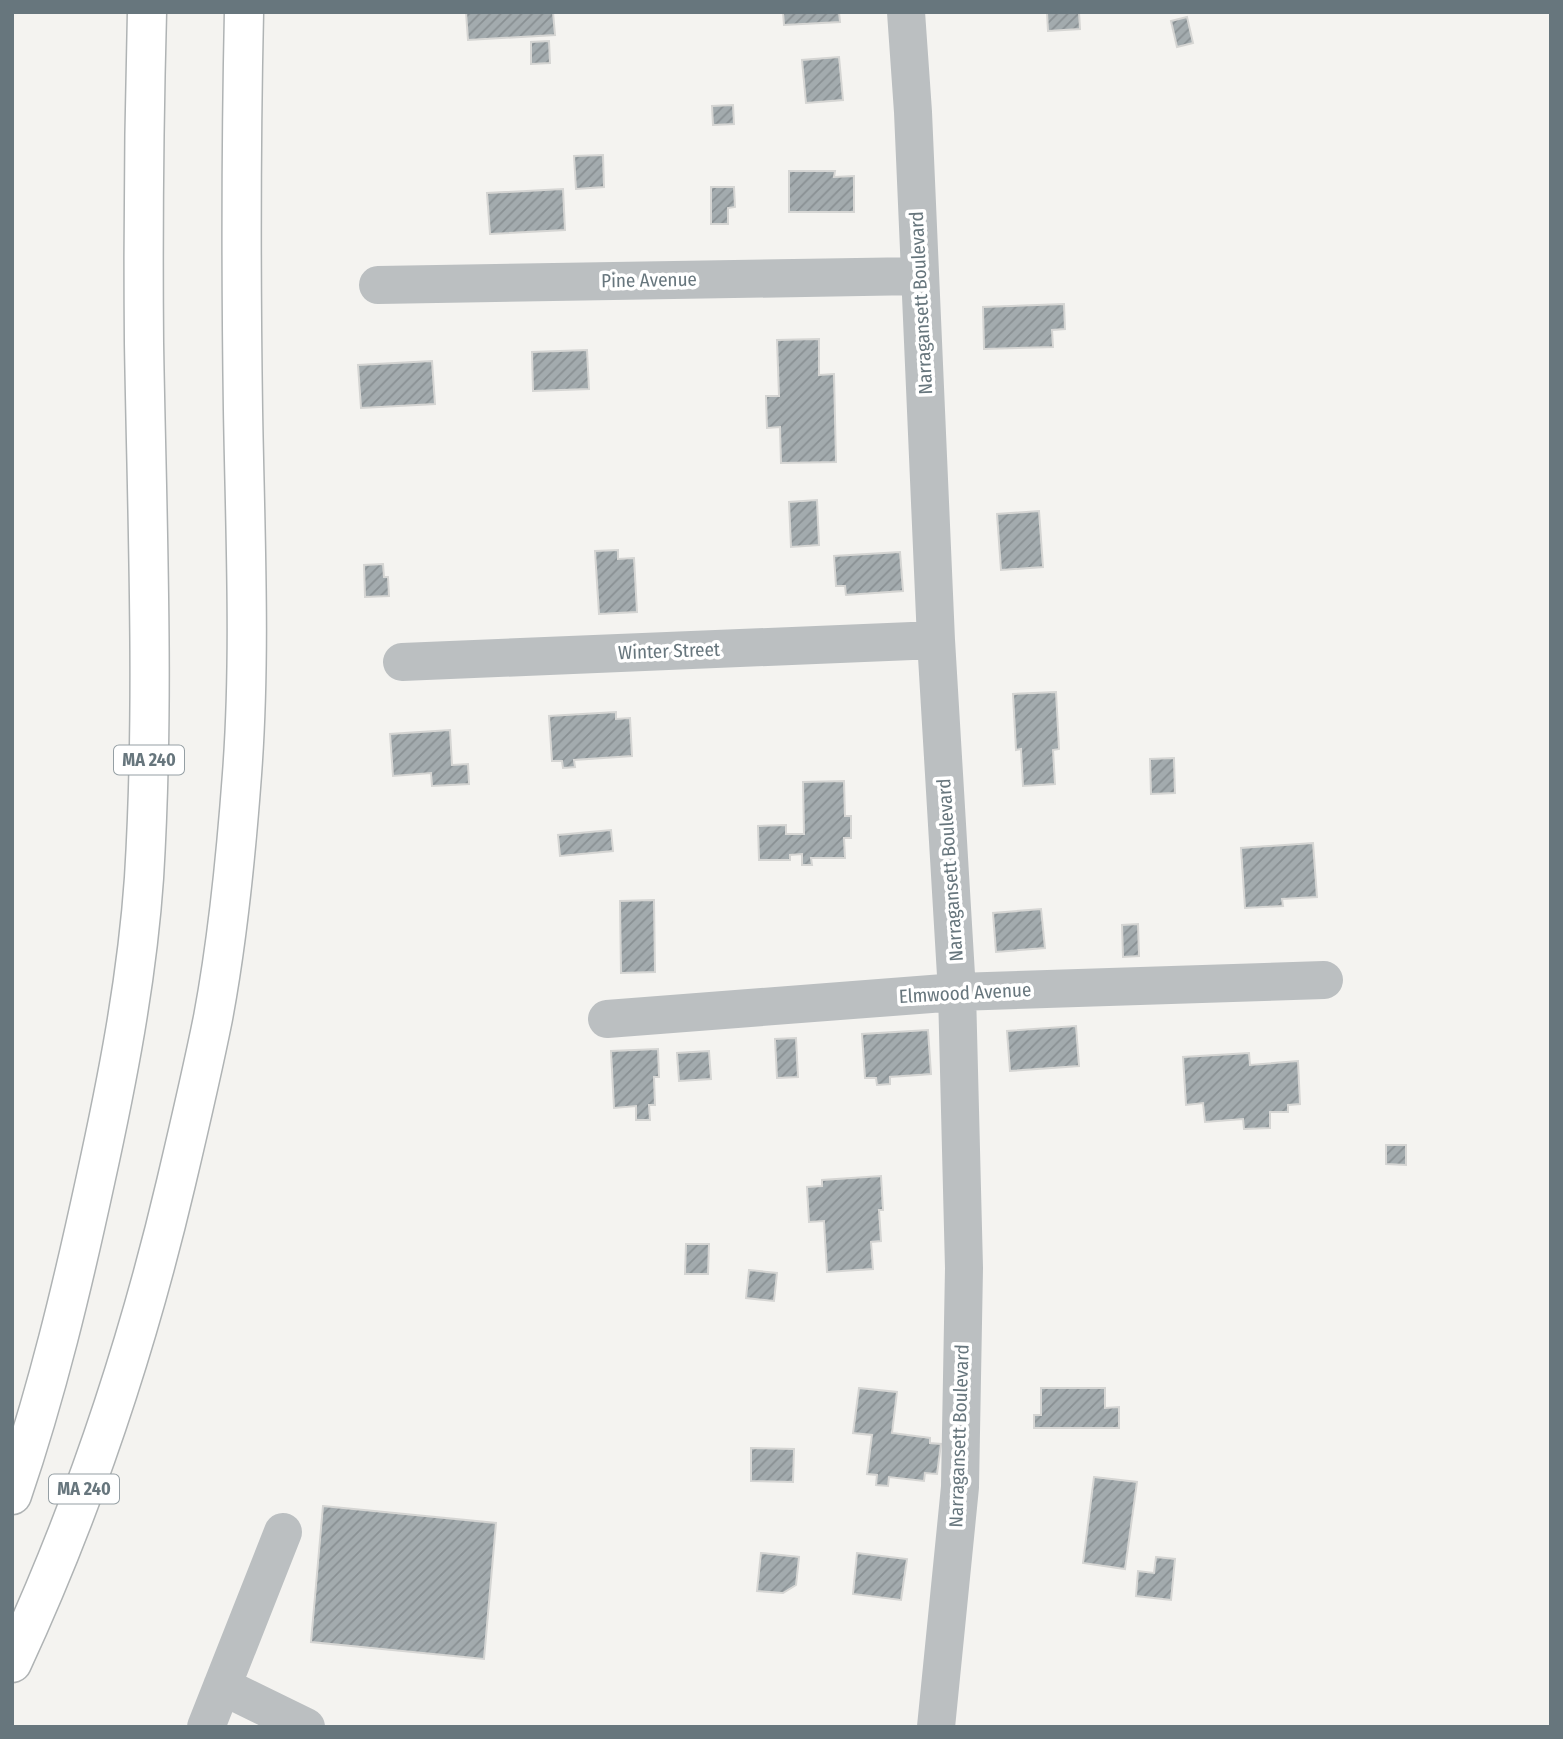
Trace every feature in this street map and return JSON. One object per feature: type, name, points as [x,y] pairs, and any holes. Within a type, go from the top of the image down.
[{"type":"highway","name":"MA 240","points":[[13,1494],[54,1358],[82,1242],[130,1006],[144,881],[150,654],[144,210],[147,12]]},
{"type":"highway","name":"MA 240","points":[[14,1664],[63,1545],[107,1427],[141,1318],[170,1208],[213,1016],[231,898],[242,770],[246,653],[241,292],[244,12]]},
{"type":"street","name":"Narragansett Boulevard","points":[[906,12],[936,640],[957,992],[964,1268],[960,1487],[936,1727]]},
{"type":"street","name":"Pine Avenue","points":[[378,285],[920,276]]},
{"type":"street","name":"Winter Street","points":[[402,662],[936,640]]},
{"type":"street","name":"Elmwood Avenue","points":[[607,1018],[957,992],[1324,980]]},
{"type":"street","points":[[206,1727],[283,1532]]},
{"type":"street","points":[[222,1686],[306,1727]]},
{"type":"building","points":[[466,12],[553,12],[555,35],[468,40]]},
{"type":"building","points":[[783,12],[839,12],[840,22],[784,25]]},
{"type":"building","points":[[1047,12],[1079,12],[1080,29],[1048,31]]},
{"type":"building","points":[[1187,17],[1193,43],[1177,47],[1171,21]]},
{"type":"building","points":[[549,41],[550,63],[531,64],[531,42]]},
{"type":"building","points":[[839,57],[843,100],[806,103],[802,60]]},
{"type":"building","points":[[733,105],[734,124],[713,125],[712,106]]},
{"type":"building","points":[[603,155],[604,187],[576,189],[574,156]]},
{"type":"building","points":[[789,171],[835,171],[834,177],[854,176],[854,212],[789,212]]},
{"type":"building","points":[[711,187],[734,187],[735,207],[728,208],[728,224],[711,224]]},
{"type":"building","points":[[563,189],[565,230],[490,234],[487,193]]},
{"type":"building","points":[[1064,304],[1065,329],[1052,330],[1053,347],[984,349],[983,307]]},
{"type":"building","points":[[819,339],[819,375],[834,374],[836,462],[781,463],[780,427],[767,428],[766,396],[779,396],[777,340]]},
{"type":"building","points":[[587,350],[589,389],[533,391],[532,352]]},
{"type":"building","points":[[432,361],[435,404],[361,408],[358,365]]},
{"type":"building","points":[[817,500],[819,545],[791,547],[789,502]]},
{"type":"building","points":[[1039,511],[1043,567],[1001,570],[997,514]]},
{"type":"building","points":[[618,550],[618,559],[634,558],[637,612],[599,614],[595,551]]},
{"type":"building","points":[[900,552],[903,591],[846,595],[845,586],[836,586],[834,556]]},
{"type":"building","points":[[383,564],[384,577],[388,577],[389,596],[365,597],[364,565]]},
{"type":"building","points":[[1056,692],[1059,749],[1053,750],[1055,784],[1023,786],[1021,749],[1016,750],[1013,694]]},
{"type":"building","points":[[616,712],[616,719],[630,718],[632,756],[574,760],[575,767],[563,768],[562,761],[552,761],[549,716]]},
{"type":"building","points":[[450,730],[452,765],[468,764],[469,784],[432,786],[431,773],[393,776],[390,734]]},
{"type":"building","points":[[1174,758],[1175,793],[1151,794],[1150,759]]},
{"type":"building","points":[[844,781],[845,816],[851,816],[851,838],[844,838],[845,858],[811,858],[812,865],[802,865],[802,854],[790,855],[790,860],[759,860],[758,826],[786,825],[786,834],[804,834],[803,782]]},
{"type":"building","points":[[611,830],[613,851],[560,856],[558,835]]},
{"type":"building","points":[[1313,843],[1317,897],[1282,899],[1283,906],[1245,908],[1241,848]]},
{"type":"building","points":[[654,900],[655,972],[621,973],[620,901]]},
{"type":"building","points":[[1041,909],[1045,948],[996,952],[993,913]]},
{"type":"building","points":[[1138,924],[1139,956],[1123,957],[1122,925]]},
{"type":"building","points":[[1076,1026],[1079,1066],[1010,1071],[1007,1031]]},
{"type":"building","points":[[928,1030],[931,1074],[890,1077],[890,1084],[877,1085],[876,1078],[865,1078],[862,1034]]},
{"type":"building","points":[[796,1038],[798,1077],[777,1078],[775,1039]]},
{"type":"building","points":[[658,1049],[659,1077],[654,1077],[655,1105],[649,1105],[650,1120],[636,1120],[636,1106],[614,1108],[611,1051]]},
{"type":"building","points":[[709,1051],[711,1079],[679,1081],[677,1053]]},
{"type":"building","points":[[1249,1053],[1250,1065],[1298,1061],[1300,1104],[1288,1105],[1288,1112],[1270,1112],[1270,1128],[1244,1129],[1243,1119],[1205,1122],[1203,1103],[1186,1105],[1183,1057]]},
{"type":"building","points":[[1386,1145],[1406,1145],[1406,1165],[1386,1164]]},
{"type":"building","points":[[881,1176],[881,1241],[871,1242],[873,1269],[827,1272],[824,1221],[809,1222],[807,1187],[822,1186],[822,1180]]},
{"type":"building","points":[[686,1244],[709,1244],[708,1274],[685,1274]]},
{"type":"building","points":[[749,1270],[777,1273],[774,1301],[746,1298]]},
{"type":"building","points":[[859,1388],[897,1392],[892,1433],[930,1438],[930,1443],[941,1444],[937,1474],[925,1473],[924,1481],[889,1477],[888,1486],[876,1485],[877,1475],[867,1474],[872,1435],[853,1433]]},
{"type":"building","points":[[1041,1388],[1105,1388],[1105,1408],[1119,1407],[1119,1428],[1034,1428],[1034,1415],[1041,1415]]},
{"type":"building","points":[[751,1448],[794,1449],[793,1482],[751,1481]]},
{"type":"building","points":[[1094,1477],[1137,1482],[1125,1569],[1083,1563]]},
{"type":"building","points":[[323,1506],[496,1523],[484,1659],[311,1642]]},
{"type":"building","points":[[761,1553],[799,1557],[796,1585],[783,1593],[757,1591]]},
{"type":"building","points":[[857,1553],[907,1559],[901,1600],[853,1594]]},
{"type":"building","points":[[1156,1557],[1175,1559],[1171,1600],[1136,1596],[1138,1571],[1154,1573]]}]
